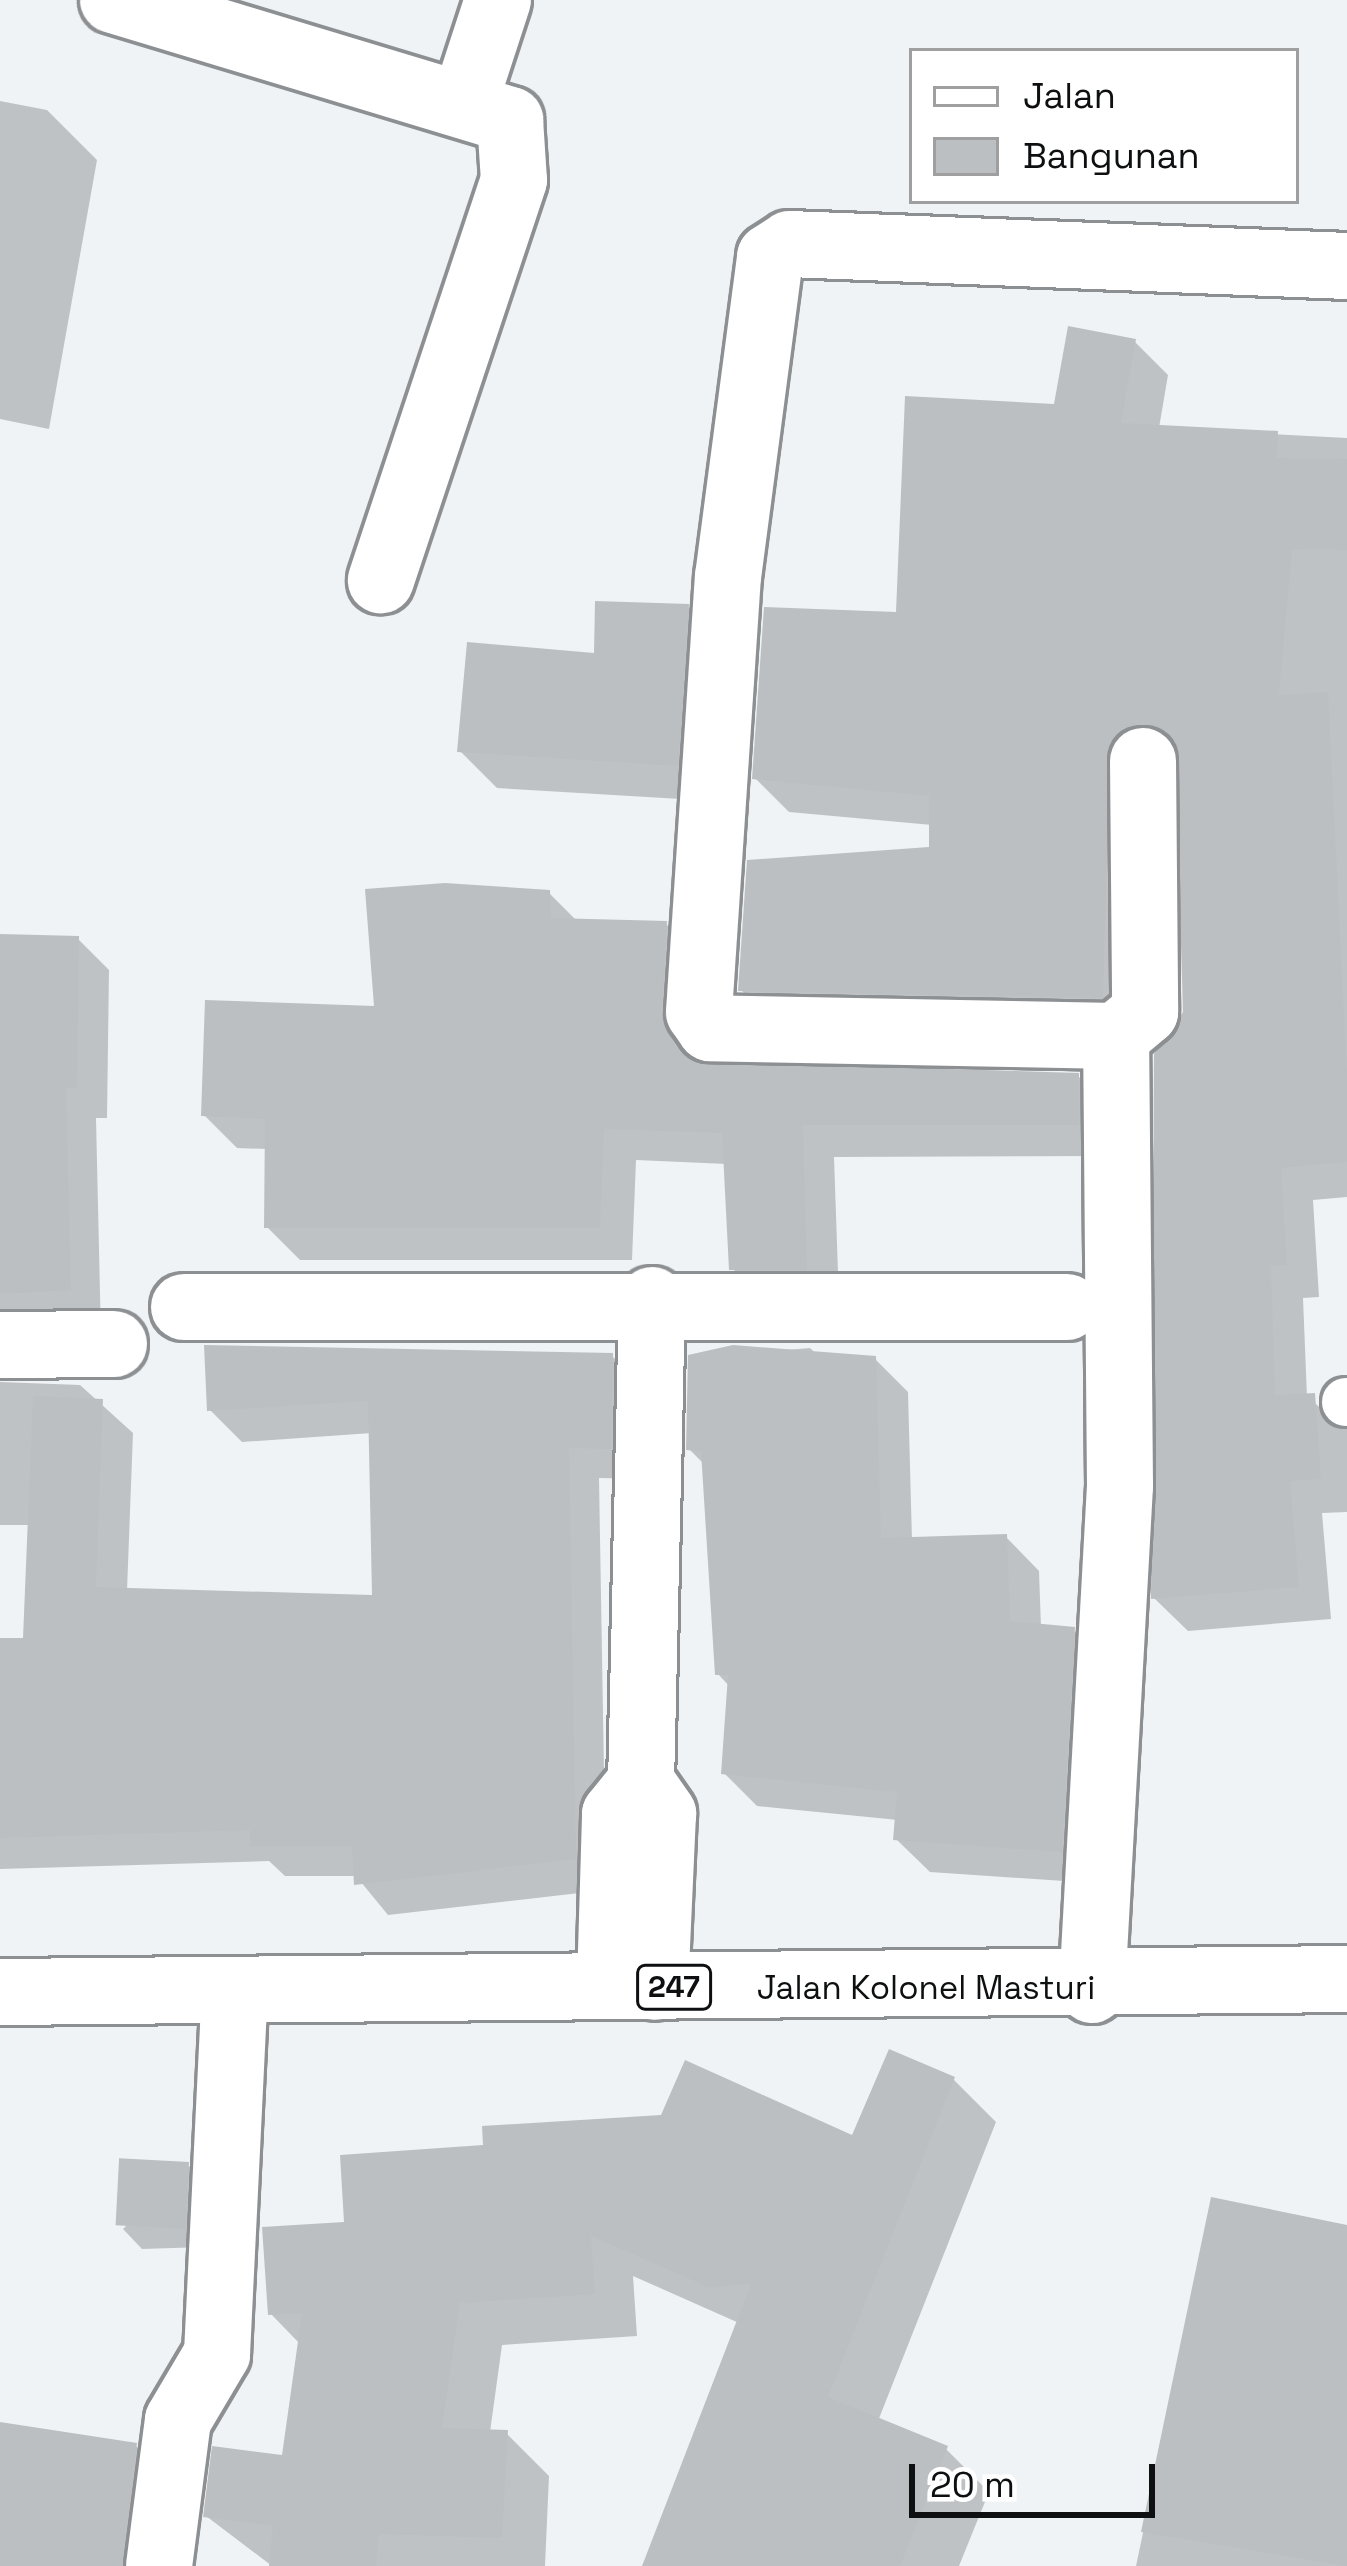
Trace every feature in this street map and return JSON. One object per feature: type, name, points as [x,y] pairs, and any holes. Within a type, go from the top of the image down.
[{"type":"street","points":[[113,0],[466,98],[510,120],[514,180],[381,580]]},
{"type":"street","points":[[466,98],[497,0]]},
{"type":"street","points":[[1143,761],[1145,1012],[1116,1036],[710,1028],[699,1012],[728,577],[770,257],[790,244],[1347,266]]},
{"type":"street","points":[[1092,1990],[1120,1486],[1116,1036]]},
{"type":"street","points":[[632,1986],[615,1814],[641,1781],[652,1300]]},
{"type":"street","points":[[184,1307],[652,1300],[1067,1307]]},
{"type":"street","points":[[0,1346],[114,1344]]},
{"type":"street","name":"Jalan Kolonel Masturi","points":[[0,1992],[632,1986],[1092,1990],[1347,1979]]},
{"type":"street","points":[[159,2566],[178,2420],[217,2354],[235,1990]]},
{"type":"building","points":[[1068,326],[1136,339],[1121,423],[1278,431],[1277,458],[1347,459],[1347,550],[1292,549],[1279,695],[1328,692],[1347,1075],[1347,1162],[1281,1168],[1287,1265],[1271,1266],[1275,1395],[1315,1393],[1321,1479],[1290,1481],[1299,1587],[1151,1599],[1154,1054],[1183,1012],[1175,741],[1142,724],[1110,744],[1103,998],[738,991],[747,860],[929,847],[929,796],[752,779],[764,607],[896,612],[905,396],[1054,404]]},
{"type":"building","points":[[595,601],[689,604],[678,766],[457,752],[467,642],[594,653]]},
{"type":"building","points":[[445,883],[550,890],[551,918],[667,921],[662,1011],[693,1061],[1079,1073],[1079,1125],[803,1125],[807,1270],[729,1270],[722,1133],[604,1129],[600,1228],[264,1228],[265,1119],[201,1116],[205,1000],[374,1006],[365,889]]},
{"type":"building","points":[[0,934],[79,936],[77,1088],[66,1088],[71,1290],[0,1294]]},
{"type":"building","points":[[204,1345],[613,1353],[611,1449],[569,1448],[576,1859],[354,1885],[352,1846],[250,1846],[250,1830],[0,1838],[0,1638],[23,1638],[33,1396],[103,1399],[96,1587],[372,1595],[368,1401],[207,1411]]},
{"type":"building","points":[[733,1345],[876,1356],[881,1538],[1007,1534],[1010,1621],[1075,1627],[1062,1852],[893,1840],[897,1792],[721,1774],[728,1675],[715,1675],[701,1451],[686,1450],[688,1355]]},
{"type":"building","points":[[889,2049],[955,2077],[828,2397],[948,2446],[900,2566],[642,2566],[751,2284],[708,2287],[591,2236],[595,2294],[460,2303],[442,2428],[508,2430],[502,2538],[379,2534],[376,2566],[269,2566],[273,2526],[203,2517],[212,2446],[282,2455],[302,2313],[268,2315],[262,2227],[344,2222],[340,2155],[483,2145],[482,2126],[661,2115],[685,2060],[852,2135]]},
{"type":"building","points":[[119,2158],[189,2162],[185,2229],[116,2225]]},
{"type":"building","points":[[1211,2197],[1347,2225],[1347,2566],[1141,2532]]},
{"type":"building","points":[[0,2422],[137,2443],[122,2566],[0,2566]]}]
